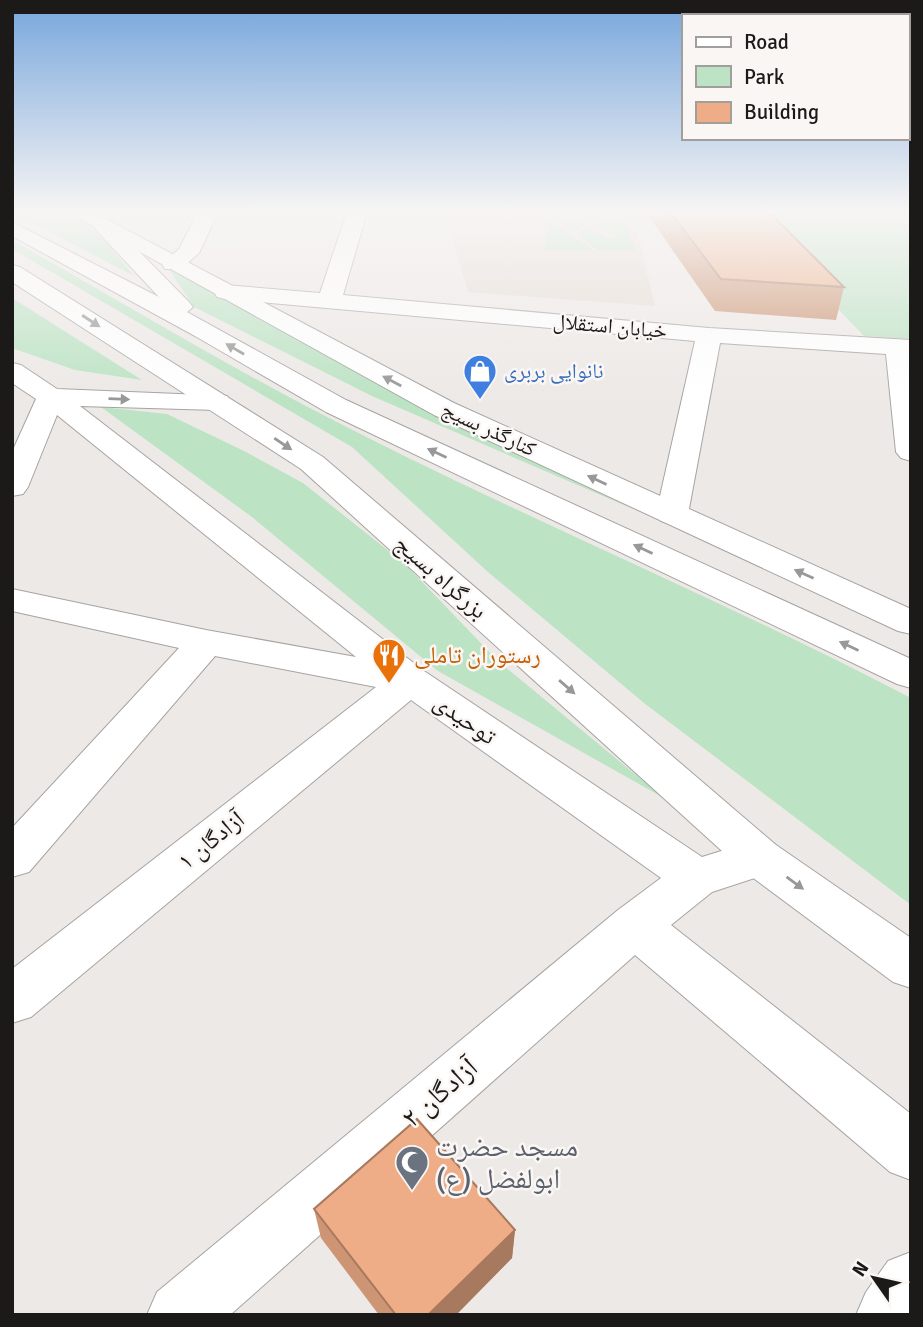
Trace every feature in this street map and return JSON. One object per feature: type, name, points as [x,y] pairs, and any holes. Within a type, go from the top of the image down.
[{"type":"main road","points":[[98,274],[336,406],[911,675]]},
{"type":"main road","points":[[147,274],[204,331]]},
{"type":"main road","name":"کنارگذر بسیج","points":[[191,274],[444,409],[911,623]]},
{"type":"main road","points":[[330,300],[338,274]]},
{"type":"main road","name":"بزرگراه بسیج","points":[[18,277],[312,463],[760,858],[911,966]]},
{"type":"main road","name":"خیابان استقلال","points":[[225,292],[709,335],[904,347]]},
{"type":"main road","points":[[672,514],[709,335]]},
{"type":"main road","points":[[904,347],[911,452]]},
{"type":"main road","points":[[12,371],[51,397],[410,680]]},
{"type":"main road","points":[[51,397],[217,402]]},
{"type":"main road","points":[[12,487],[20,447],[51,397]]},
{"type":"main road","name":"توحیدی","points":[[12,600],[206,642],[410,680],[696,878]]},
{"type":"main road","points":[[12,859],[206,642]]},
{"type":"main road","name":"آزادگان ۱","points":[[12,1000],[410,680]]},
{"type":"main road","points":[[696,878],[760,858]]},
{"type":"main road","name":"آزادگان ۲","points":[[180,1315],[635,925],[696,878]]},
{"type":"main road","points":[[635,925],[911,1152]]},
{"type":"main road","points":[[889,1315],[911,1284]]},
{"type":"shaded area","points":[[463,274],[647,274],[655,306],[468,292]]},
{"type":"green space","points":[[55,274],[71,274],[229,364],[377,443],[760,623],[911,698],[911,905],[644,703],[488,572],[352,447]]},
{"type":"green space","points":[[172,274],[179,274],[426,409],[633,509],[372,396],[194,307]]},
{"type":"green space","points":[[804,274],[911,274],[911,339],[864,336]]},
{"type":"green space","points":[[12,298],[142,380],[75,370],[12,348]]},
{"type":"green space","points":[[101,407],[167,414],[303,483],[405,564],[498,661],[664,798],[438,671],[252,517]]},
{"type":"building","points":[[717,274],[831,274],[844,287],[721,279]]},
{"type":"building","name":"مسجد حضرت ابولفضل (ع)","points":[[417,1119],[515,1230],[428,1315],[396,1315],[314,1209]]},
{"type":"place","name":"نانوایی بربری","points":[[480,401]]},
{"type":"place","name":"رستوران تاملی","points":[[389,685]]},
{"type":"place","name":"مسجد حضرت ابولفضل (ع)","points":[[412,1192]]}]
